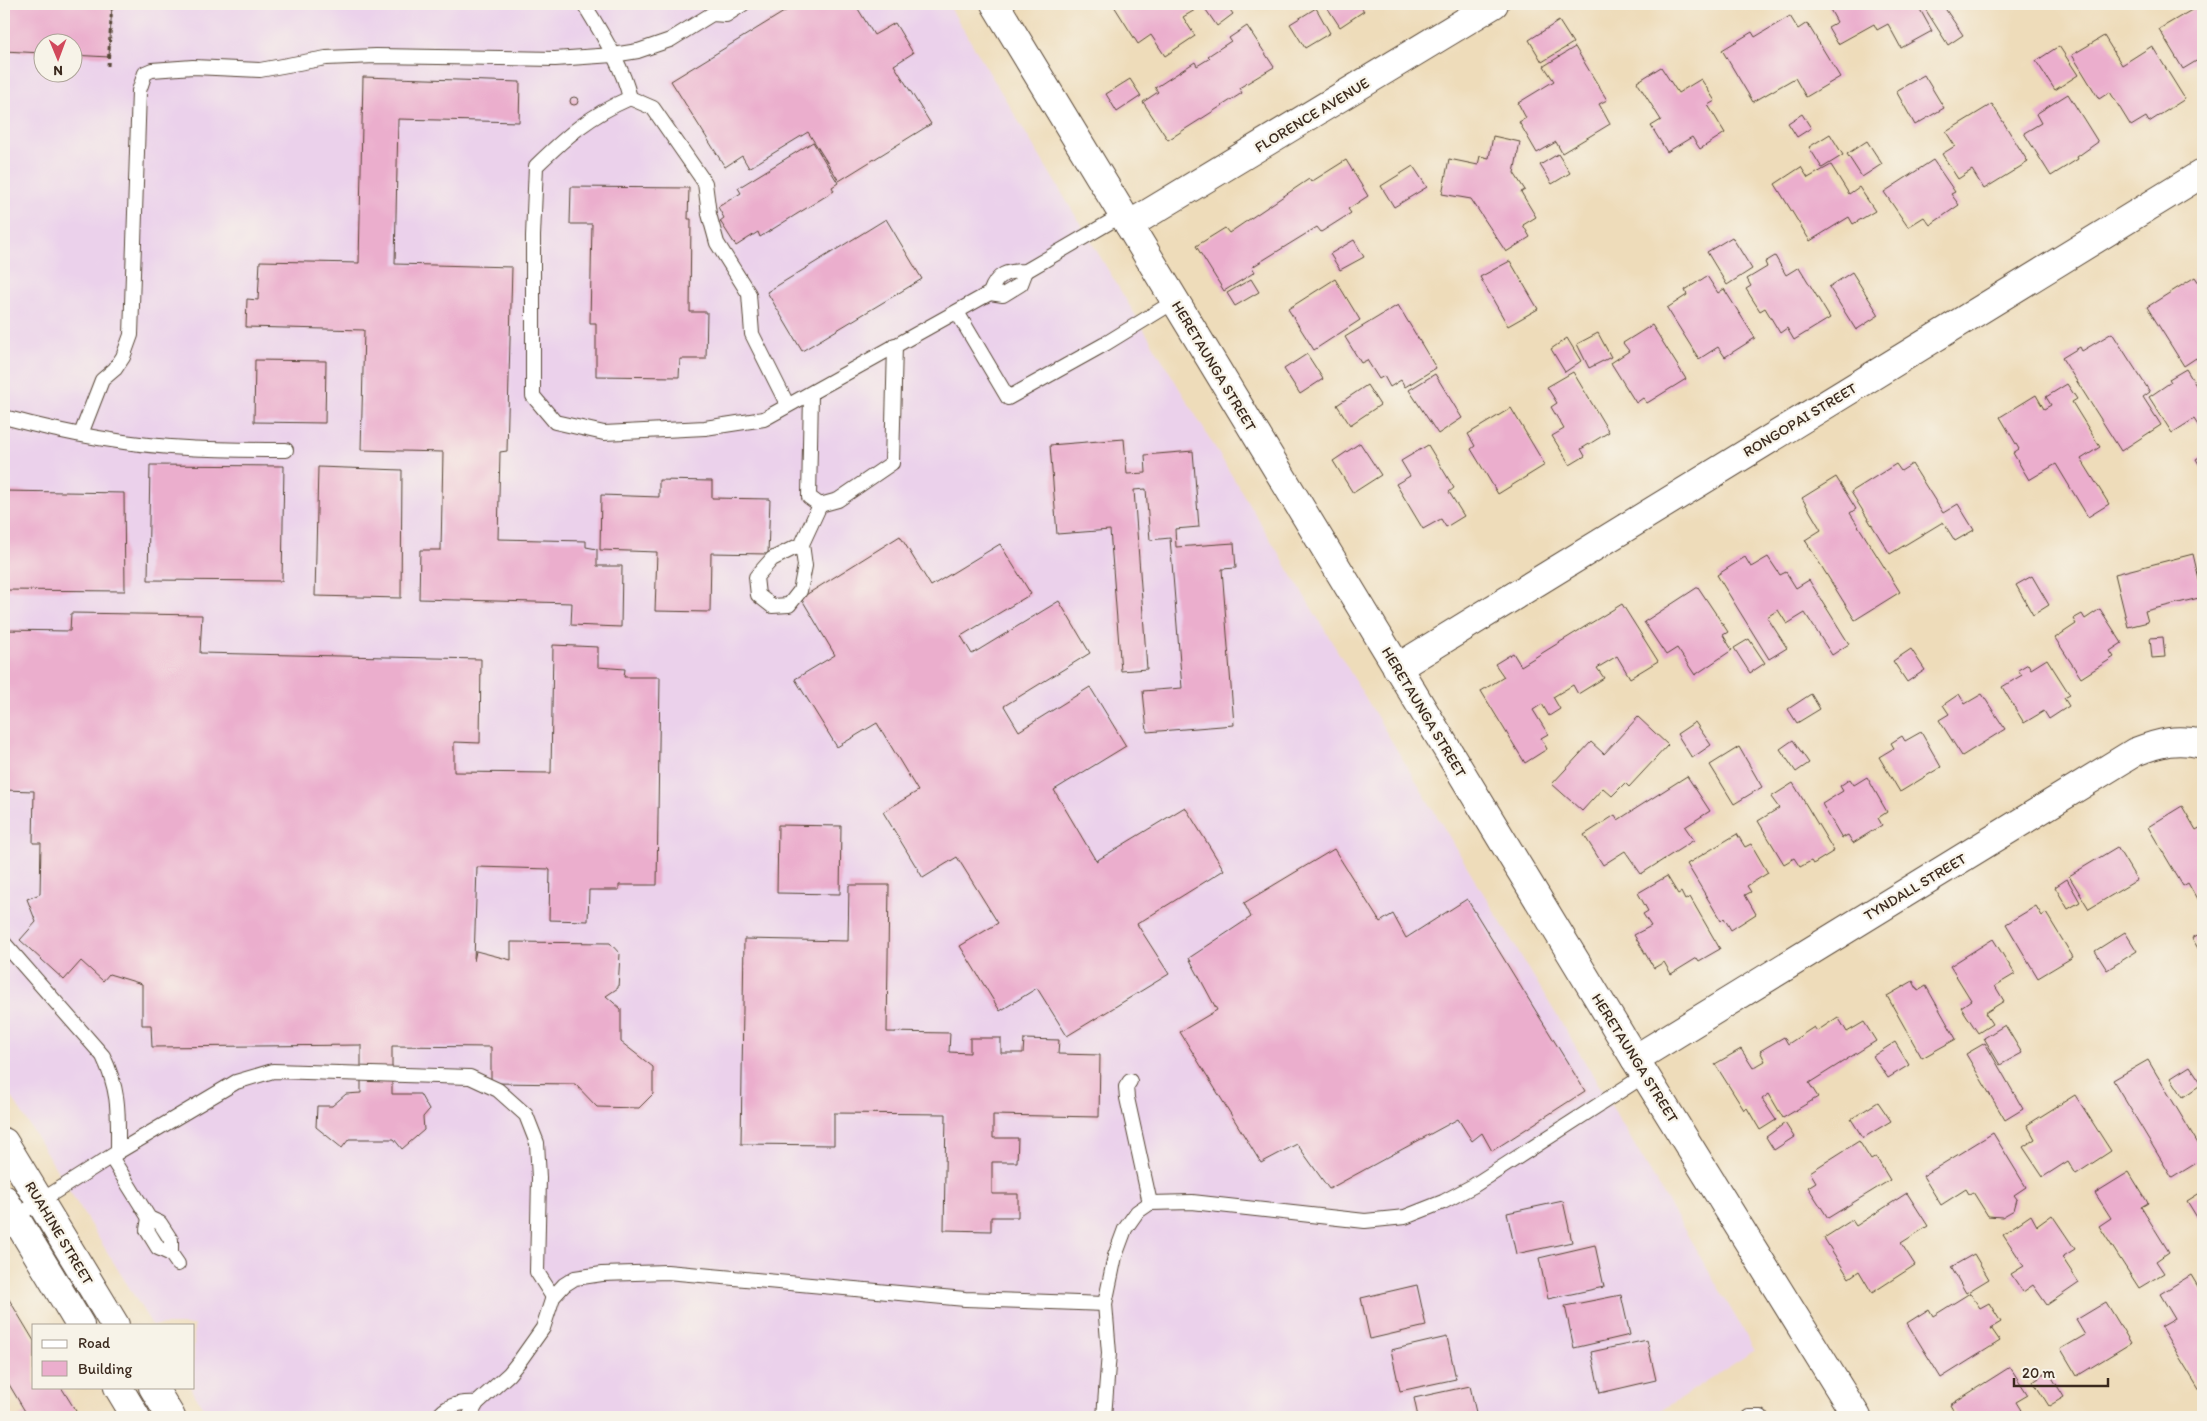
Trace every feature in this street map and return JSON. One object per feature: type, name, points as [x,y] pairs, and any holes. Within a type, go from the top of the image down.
[{"type":"street","name":"HERETAUNGA STREET","points":[[995,4],[1850,1415]]},
{"type":"street","name":"FLORENCE AVENUE","points":[[1126,220],[1494,4]]},
{"type":"street","name":"RONGOPAI STREET","points":[[1397,668],[2203,173]]},
{"type":"street","name":"TYNDALL STREET","points":[[1640,1067],[2136,752],[2160,742],[2184,740],[2203,744]]},
{"type":"street","name":"RUAHINE STREET","points":[[4,1142],[114,1324]]},
{"type":"street","name":"RUAHINE STREET","points":[[9,1208],[79,1324]]},
{"type":"street","points":[[119,1388],[136,1417]]},
{"type":"street","points":[[154,1388],[171,1417]]},
{"type":"lane","points":[[584,4],[613,55],[627,84],[630,98]]},
{"type":"lane","points":[[81,434],[102,380],[115,370],[123,357],[131,335],[139,91],[145,73],[152,70],[193,67],[260,70],[326,58],[376,56],[555,59],[613,55],[638,51],[670,40],[714,9],[726,15],[744,4]]},
{"type":"lane","points":[[787,404],[752,334],[749,294],[716,242],[708,214],[705,183],[653,108],[630,98],[602,110],[575,130],[536,166],[533,236],[533,396],[554,422],[604,433],[705,428],[764,419],[787,404],[811,394],[990,293],[994,281],[1011,270],[1026,271],[1126,220]]},
{"type":"lane","points":[[957,312],[1008,398],[1105,344],[1175,301]]},
{"type":"lane","points":[[811,394],[808,497],[820,505],[838,500],[892,463],[895,345]]},
{"type":"lane","points":[[4,417],[42,427],[81,434],[187,448],[286,450]]},
{"type":"lane","points":[[802,544],[772,559],[756,577],[758,595],[772,606],[789,605],[800,592],[805,566],[802,544],[820,505]]},
{"type":"lane","points":[[4,943],[103,1056],[113,1078],[118,1102],[115,1154],[149,1218],[147,1230],[158,1248],[174,1259]]},
{"type":"lane","points":[[1104,1417],[1109,1353],[1105,1304],[1115,1256],[1126,1229],[1137,1212],[1150,1203],[1192,1202],[1365,1221],[1405,1216],[1443,1202],[1473,1186],[1640,1067]]},
{"type":"lane","points":[[9,1208],[40,1202],[115,1154],[236,1082],[273,1071],[470,1077],[498,1090],[526,1115],[537,1143],[539,1178],[537,1272],[553,1297]]},
{"type":"lane","points":[[1130,1081],[1126,1087],[1127,1098],[1150,1203]]},
{"type":"lane","points":[[469,1417],[477,1402],[509,1374],[543,1328],[553,1297],[564,1285],[575,1278],[602,1274],[667,1272],[965,1299],[1105,1304]]},
{"type":"lane","points":[[438,1417],[459,1402],[477,1402]]},
{"type":"lane","points":[[1749,1417],[1761,1417]]},
{"type":"path","points":[[108,66],[112,4]]},
{"type":"path","points":[[4,596],[11,596]]},
{"type":"shaded area","points":[[4,4],[948,4],[1615,1112],[1755,1350],[1651,1417],[209,1417],[191,1388],[195,1388],[195,1324],[151,1324],[4,1084]]},
{"type":"building","points":[[4,4],[112,4],[109,57],[82,56],[82,32],[32,32],[32,52],[4,51]]},
{"type":"building","points":[[797,4],[855,4],[874,35],[895,23],[913,53],[894,65],[931,124],[839,181],[808,132],[749,168],[742,156],[725,167],[671,81]]},
{"type":"building","points":[[1118,4],[1191,4],[1195,10],[1183,17],[1195,36],[1165,56],[1151,35],[1138,44],[1114,6]]},
{"type":"building","points":[[1215,4],[1226,4],[1233,14],[1217,26],[1206,10]]},
{"type":"building","points":[[1325,4],[1359,4],[1364,11],[1340,27]]},
{"type":"building","points":[[1827,4],[1917,4],[1932,31],[1901,48],[1888,24],[1877,30],[1874,24],[1838,44],[1828,27],[1837,22]]},
{"type":"building","points":[[1922,4],[1942,4],[1963,35],[1948,45]]},
{"type":"building","points":[[2202,4],[2203,68],[2198,60],[2183,69],[2159,29]]},
{"type":"building","points":[[1316,8],[1330,33],[1305,48],[1290,24]]},
{"type":"building","points":[[1790,16],[1798,29],[1807,23],[1840,77],[1806,97],[1795,78],[1753,102],[1722,50],[1752,32],[1755,37]]},
{"type":"building","points":[[1559,21],[1573,43],[1542,62],[1529,40]]},
{"type":"building","points":[[1247,26],[1274,67],[1239,88],[1242,93],[1168,140],[1143,102],[1158,92],[1155,88],[1195,62],[1197,66],[1210,58],[1208,56],[1231,41],[1229,38]]},
{"type":"building","points":[[2104,36],[2122,65],[2152,46],[2185,99],[2149,122],[2146,117],[2131,126],[2110,92],[2099,99],[2072,55]]},
{"type":"building","points":[[2059,46],[2078,75],[2055,90],[2036,61]]},
{"type":"building","points":[[1575,47],[1607,100],[1599,104],[1610,124],[1562,153],[1556,142],[1537,153],[1519,122],[1526,118],[1518,103],[1554,81],[1544,66]]},
{"type":"building","points":[[1661,67],[1678,93],[1701,79],[1715,101],[1708,105],[1725,133],[1700,149],[1692,137],[1667,152],[1651,126],[1661,120],[1637,82]]},
{"type":"building","points":[[1924,75],[1944,108],[1915,125],[1896,91]]},
{"type":"building","points":[[363,77],[520,82],[519,122],[398,119],[395,264],[512,267],[507,451],[500,452],[498,539],[586,541],[586,547],[597,549],[597,566],[622,566],[621,627],[571,625],[572,603],[419,599],[420,550],[441,550],[443,452],[361,450],[364,330],[246,327],[247,299],[258,300],[260,261],[359,263]]},
{"type":"building","points":[[1130,79],[1141,96],[1117,112],[1106,94]]},
{"type":"building","points":[[2068,94],[2098,142],[2077,157],[2078,159],[2051,176],[2024,133],[2041,123],[2036,114]]},
{"type":"building","points":[[574,97],[578,101],[574,105],[570,101]]},
{"type":"building","points":[[1992,104],[2028,162],[1984,189],[1972,170],[1958,179],[1942,154],[1955,146],[1946,132]]},
{"type":"building","points":[[1802,114],[1811,128],[1797,137],[1788,123]]},
{"type":"building","points":[[1830,134],[1843,155],[1822,168],[1809,147]]},
{"type":"building","points":[[1493,136],[1520,142],[1514,173],[1525,190],[1521,192],[1536,217],[1523,225],[1530,237],[1506,252],[1471,199],[1442,194],[1449,159],[1478,165],[1480,156],[1489,158]]},
{"type":"building","points":[[1867,141],[1882,164],[1862,177],[1847,154]]},
{"type":"building","points":[[813,142],[838,183],[832,187],[834,191],[760,237],[758,232],[736,246],[720,221],[724,218],[718,207],[741,193],[738,188]]},
{"type":"building","points":[[1558,154],[1570,173],[1552,184],[1540,165]]},
{"type":"building","points":[[1346,160],[1368,196],[1348,209],[1351,213],[1321,232],[1317,227],[1252,267],[1255,272],[1224,291],[1196,246],[1225,228],[1229,233],[1309,179],[1311,182]]},
{"type":"building","points":[[1933,160],[1955,192],[1951,194],[1959,205],[1930,225],[1924,217],[1908,227],[1884,192]]},
{"type":"building","points":[[1831,165],[1849,194],[1859,187],[1875,211],[1853,224],[1849,217],[1810,241],[1775,184],[1801,167],[1808,178]]},
{"type":"building","points":[[1413,166],[1427,187],[1394,207],[1381,186]]},
{"type":"building","points":[[571,187],[689,188],[688,219],[691,219],[690,312],[707,312],[706,359],[680,359],[679,377],[596,376],[596,323],[590,323],[592,224],[570,224]]},
{"type":"building","points":[[886,219],[922,279],[802,351],[767,292]]},
{"type":"building","points":[[1732,237],[1752,269],[1727,285],[1707,252]]},
{"type":"building","points":[[1354,240],[1364,257],[1340,270],[1330,254]]},
{"type":"building","points":[[1775,256],[1786,275],[1799,267],[1830,318],[1794,340],[1787,328],[1780,333],[1765,308],[1760,311],[1746,289],[1751,286],[1747,279],[1767,267],[1765,262]]},
{"type":"building","points":[[1510,261],[1538,309],[1508,326],[1480,277]]},
{"type":"building","points":[[1852,272],[1879,315],[1856,330],[1829,287]]},
{"type":"building","points":[[1707,276],[1718,293],[1724,289],[1755,338],[1725,357],[1718,347],[1699,359],[1667,308],[1687,295],[1685,290]]},
{"type":"building","points":[[2195,277],[2203,289],[2203,369],[2196,358],[2184,366],[2147,307]]},
{"type":"building","points":[[1251,279],[1259,292],[1235,306],[1227,293]]},
{"type":"building","points":[[1335,279],[1360,320],[1314,350],[1288,309]]},
{"type":"building","points":[[1398,305],[1436,368],[1405,387],[1401,380],[1390,387],[1384,376],[1379,379],[1367,360],[1361,363],[1345,337]]},
{"type":"building","points":[[1652,325],[1686,379],[1647,403],[1643,398],[1636,403],[1611,363],[1629,351],[1623,343]]},
{"type":"building","points":[[1598,333],[1611,357],[1589,368],[1577,344]]},
{"type":"building","points":[[2112,333],[2150,392],[2143,397],[2161,425],[2121,451],[2062,358],[2080,347],[2082,351]]},
{"type":"building","points":[[1567,338],[1581,361],[1565,372],[1551,349]]},
{"type":"building","points":[[1307,354],[1323,379],[1300,394],[1284,369]]},
{"type":"building","points":[[255,360],[326,361],[325,423],[254,422]]},
{"type":"building","points":[[2186,369],[2203,397],[2203,433],[2194,419],[2172,433],[2149,397],[2171,382],[2169,379]]},
{"type":"building","points":[[1573,372],[1609,432],[1581,449],[1585,456],[1570,465],[1552,436],[1564,429],[1551,407],[1557,403],[1547,387]]},
{"type":"building","points":[[1435,374],[1462,418],[1438,434],[1409,390]]},
{"type":"building","points":[[2067,384],[2077,399],[2072,402],[2100,447],[2081,459],[2109,504],[2088,517],[2056,464],[2029,480],[2013,453],[2019,449],[2000,417],[2036,395],[2044,409],[2051,405],[2046,397]]},
{"type":"building","points":[[1367,385],[1380,405],[1350,425],[1337,405]]},
{"type":"building","points":[[1511,408],[1545,465],[1498,494],[1471,449],[1475,446],[1468,434]]},
{"type":"building","points":[[1124,439],[1127,474],[1146,473],[1145,455],[1193,451],[1199,527],[1175,529],[1176,547],[1234,543],[1236,568],[1222,569],[1234,725],[1147,732],[1143,691],[1182,688],[1170,538],[1150,540],[1146,489],[1134,490],[1147,669],[1121,671],[1110,530],[1057,534],[1050,445]]},
{"type":"building","points":[[1360,443],[1381,475],[1353,493],[1333,461]]},
{"type":"building","points":[[1428,445],[1454,488],[1449,492],[1464,516],[1446,527],[1441,519],[1423,529],[1396,484],[1410,476],[1401,461]]},
{"type":"building","points":[[2203,455],[2203,471],[2196,459]]},
{"type":"building","points":[[1896,464],[1901,471],[1912,464],[1943,513],[1958,504],[1974,530],[1955,541],[1943,522],[1890,554],[1851,492]]},
{"type":"building","points":[[150,465],[284,466],[282,581],[148,580]]},
{"type":"building","points":[[318,467],[402,470],[401,598],[315,596]]},
{"type":"building","points":[[1836,477],[1856,509],[1850,513],[1900,592],[1855,620],[1805,540],[1821,530],[1802,498]]},
{"type":"building","points":[[659,480],[712,481],[712,498],[770,499],[768,554],[711,553],[710,612],[655,611],[657,552],[600,550],[601,495],[659,497]]},
{"type":"building","points":[[4,491],[124,493],[125,591],[4,590]]},
{"type":"building","points":[[900,536],[931,586],[1000,544],[1031,594],[961,636],[972,654],[1059,601],[1090,653],[1004,706],[1019,731],[1090,687],[1126,746],[1054,790],[1096,861],[1185,807],[1224,870],[1137,924],[1169,974],[1067,1036],[1037,988],[1000,1011],[960,946],[998,923],[957,857],[923,878],[883,812],[918,791],[877,723],[837,747],[795,679],[835,655],[801,598]]},
{"type":"building","points":[[2193,554],[2203,597],[2145,611],[2148,622],[2128,627],[2115,574]]},
{"type":"building","points":[[1745,557],[1751,567],[1768,557],[1780,575],[1786,572],[1796,588],[1809,580],[1849,644],[1832,655],[1805,613],[1787,624],[1778,610],[1767,617],[1787,648],[1769,659],[1717,575]]},
{"type":"building","points":[[2032,576],[2049,605],[2033,615],[2016,585]]},
{"type":"building","points":[[1698,587],[1728,632],[1723,635],[1732,650],[1695,675],[1677,648],[1666,655],[1644,622]]},
{"type":"building","points":[[1622,604],[1658,661],[1630,678],[1617,656],[1597,668],[1604,678],[1578,694],[1573,685],[1553,697],[1560,709],[1549,716],[1542,704],[1533,710],[1548,734],[1541,738],[1547,749],[1525,763],[1481,691],[1504,677],[1495,664],[1513,653],[1521,666]]},
{"type":"building","points":[[2100,609],[2122,643],[2110,651],[2114,657],[2081,678],[2055,638],[2076,624],[2073,619],[2082,614],[2085,619]]},
{"type":"building","points":[[71,613],[202,615],[200,653],[481,659],[480,743],[454,742],[454,772],[551,773],[553,645],[598,647],[598,667],[625,669],[624,677],[660,677],[657,885],[619,885],[619,890],[589,890],[588,921],[549,920],[550,869],[477,867],[474,961],[476,951],[511,960],[511,942],[610,943],[620,954],[618,988],[606,996],[621,1009],[621,1042],[653,1067],[653,1094],[639,1108],[597,1107],[575,1084],[491,1083],[491,1047],[392,1046],[392,1094],[420,1094],[429,1110],[423,1117],[424,1130],[402,1149],[394,1139],[349,1139],[342,1148],[316,1127],[317,1106],[332,1106],[346,1094],[361,1093],[361,1045],[152,1047],[151,1025],[142,1025],[142,984],[109,974],[103,981],[81,961],[64,980],[20,940],[36,922],[27,899],[40,894],[41,843],[33,843],[34,791],[4,790],[4,630],[70,631]]},
{"type":"building","points":[[2163,637],[2165,657],[2152,658],[2150,638]]},
{"type":"building","points":[[1749,639],[1765,663],[1750,673],[1734,648]]},
{"type":"building","points":[[1911,649],[1925,670],[1907,682],[1893,661]]},
{"type":"building","points":[[2047,659],[2070,695],[2064,698],[2069,706],[2049,719],[2044,711],[2024,723],[2002,687],[2022,675],[2018,670],[2028,664],[2031,669]]},
{"type":"building","points":[[1811,694],[1820,709],[1797,723],[1788,709]]},
{"type":"building","points":[[1959,694],[1965,704],[1982,694],[2005,729],[1962,756],[1939,720],[1949,714],[1943,705]]},
{"type":"building","points":[[1638,717],[1668,745],[1629,787],[1625,783],[1612,796],[1603,788],[1582,811],[1552,784],[1591,742],[1604,754]]},
{"type":"building","points":[[1695,722],[1711,745],[1692,758],[1677,734]]},
{"type":"building","points":[[1921,732],[1941,767],[1900,792],[1879,757],[1894,748],[1891,743],[1902,736],[1905,741]]},
{"type":"building","points":[[1793,740],[1809,763],[1796,772],[1780,749]]},
{"type":"building","points":[[1739,747],[1762,787],[1734,804],[1710,765]]},
{"type":"building","points":[[1687,776],[1710,811],[1685,827],[1694,840],[1641,874],[1625,851],[1603,865],[1584,835],[1615,815],[1618,820]]},
{"type":"building","points":[[1867,777],[1887,812],[1878,818],[1882,825],[1853,843],[1848,835],[1842,838],[1822,804],[1843,791],[1840,786],[1850,779],[1854,785]]},
{"type":"building","points":[[1793,783],[1834,851],[1813,864],[1811,861],[1800,867],[1794,858],[1784,864],[1758,821],[1779,808],[1771,797]]},
{"type":"building","points":[[2182,806],[2196,830],[2203,826],[2203,896],[2197,899],[2188,883],[2183,886],[2148,827]]},
{"type":"building","points":[[778,825],[841,826],[840,894],[777,893]]},
{"type":"building","points":[[1737,834],[1745,847],[1751,844],[1768,873],[1747,886],[1751,892],[1745,895],[1756,914],[1731,930],[1724,918],[1721,921],[1687,864]]},
{"type":"building","points":[[2117,847],[2137,880],[2089,909],[2069,876]]},
{"type":"building","points":[[1334,849],[1380,922],[1393,914],[1406,938],[1467,899],[1585,1091],[1492,1151],[1482,1133],[1472,1141],[1458,1119],[1329,1189],[1297,1144],[1261,1163],[1180,1032],[1217,1010],[1189,958],[1251,917],[1244,903]]},
{"type":"building","points":[[1667,876],[1678,894],[1681,892],[1685,900],[1690,897],[1720,949],[1699,961],[1697,958],[1671,974],[1664,962],[1654,968],[1634,935],[1651,926],[1643,914],[1648,911],[1638,893]]},
{"type":"building","points":[[2067,879],[2080,902],[2068,909],[2055,887]]},
{"type":"building","points":[[849,885],[889,885],[887,1032],[950,1033],[949,1052],[970,1053],[970,1038],[1001,1038],[1001,1053],[1023,1053],[1024,1039],[1059,1040],[1058,1054],[1100,1055],[1099,1117],[993,1115],[993,1138],[1018,1138],[1017,1162],[992,1162],[992,1194],[1018,1194],[1018,1217],[991,1217],[991,1231],[944,1230],[946,1114],[834,1113],[834,1145],[741,1144],[744,939],[848,941]]},
{"type":"building","points":[[2036,906],[2042,916],[2046,913],[2073,957],[2038,978],[2006,924]]},
{"type":"building","points":[[2125,932],[2137,951],[2107,970],[2095,951]]},
{"type":"building","points":[[2203,932],[2203,957],[2192,938]]},
{"type":"building","points":[[1993,939],[2015,974],[1995,986],[2004,1001],[1985,1013],[1992,1024],[1978,1033],[1961,1007],[1971,1000],[1950,966]]},
{"type":"building","points":[[1913,981],[1918,991],[1926,986],[1956,1039],[1922,1058],[1887,996]]},
{"type":"building","points":[[1838,1017],[1847,1032],[1864,1022],[1876,1041],[1809,1083],[1818,1097],[1783,1118],[1769,1094],[1762,1099],[1776,1120],[1760,1130],[1747,1108],[1744,1110],[1715,1064],[1741,1049],[1753,1068],[1765,1061],[1760,1051],[1784,1037],[1788,1044],[1814,1027],[1817,1031]]},
{"type":"building","points":[[2005,1025],[2022,1053],[2000,1065],[1984,1038]]},
{"type":"building","points":[[1895,1042],[1909,1065],[1888,1078],[1873,1056]]},
{"type":"building","points":[[1985,1043],[2023,1109],[2005,1120],[1966,1054]]},
{"type":"building","points":[[2148,1060],[2203,1152],[2203,1159],[2172,1178],[2113,1080]]},
{"type":"building","points":[[2190,1066],[2202,1084],[2183,1097],[2171,1078]]},
{"type":"building","points":[[2075,1095],[2111,1151],[2076,1174],[2068,1161],[2043,1177],[2023,1147],[2035,1139],[2027,1125]]},
{"type":"building","points":[[1878,1102],[1891,1121],[1863,1138],[1851,1119]]},
{"type":"building","points":[[1785,1123],[1794,1137],[1774,1150],[1766,1137]]},
{"type":"building","points":[[1993,1133],[2026,1187],[2014,1195],[2017,1199],[2014,1210],[2002,1217],[1988,1216],[1973,1192],[1969,1194],[1966,1189],[1941,1205],[1923,1176]]},
{"type":"building","points":[[1859,1141],[1871,1160],[1876,1157],[1890,1180],[1828,1218],[1808,1187],[1816,1182],[1810,1172]]},
{"type":"building","points":[[2129,1172],[2148,1203],[2141,1207],[2169,1252],[2156,1261],[2164,1273],[2139,1288],[2099,1226],[2111,1218],[2095,1193]]},
{"type":"building","points":[[2203,1191],[2203,1227],[2187,1201]]},
{"type":"building","points":[[1907,1193],[1928,1226],[1901,1243],[1915,1265],[1872,1293],[1859,1271],[1849,1278],[1824,1238],[1852,1220],[1856,1226]]},
{"type":"building","points":[[1563,1201],[1572,1242],[1516,1254],[1507,1213]]},
{"type":"building","points":[[2031,1215],[2037,1226],[2052,1215],[2075,1249],[2062,1257],[2079,1283],[2047,1305],[2033,1285],[2023,1292],[2011,1274],[2024,1266],[2003,1234]]},
{"type":"building","points":[[1595,1245],[1604,1287],[1548,1299],[1539,1258]]},
{"type":"building","points":[[1974,1254],[1989,1279],[1966,1293],[1951,1267]]},
{"type":"building","points":[[2191,1275],[2203,1295],[2203,1389],[2200,1391],[2161,1327],[2175,1319],[2160,1294]]},
{"type":"building","points":[[1417,1285],[1426,1326],[1370,1339],[1361,1298]]},
{"type":"building","points":[[4,1291],[32,1338],[32,1388],[62,1388],[79,1416],[18,1417],[26,1413],[4,1376]]},
{"type":"building","points":[[1970,1293],[1980,1308],[1989,1303],[2001,1322],[1991,1328],[2000,1341],[1941,1378],[1907,1323],[1929,1309],[1933,1316]]},
{"type":"building","points":[[1621,1295],[1630,1335],[1574,1348],[1565,1306]]},
{"type":"building","points":[[2106,1302],[2131,1343],[2077,1376],[2061,1349],[2085,1335],[2076,1320]]},
{"type":"building","points":[[1447,1337],[1456,1379],[1400,1391],[1391,1350]]},
{"type":"building","points":[[1647,1340],[1656,1380],[1600,1393],[1591,1352]]},
{"type":"building","points":[[2010,1367],[2028,1395],[2016,1402],[2025,1417],[1957,1417],[1950,1405]]},
{"type":"building","points":[[2048,1371],[2064,1397],[2049,1406],[2033,1381]]},
{"type":"building","points":[[1470,1386],[1477,1417],[1418,1417],[1414,1398]]}]
